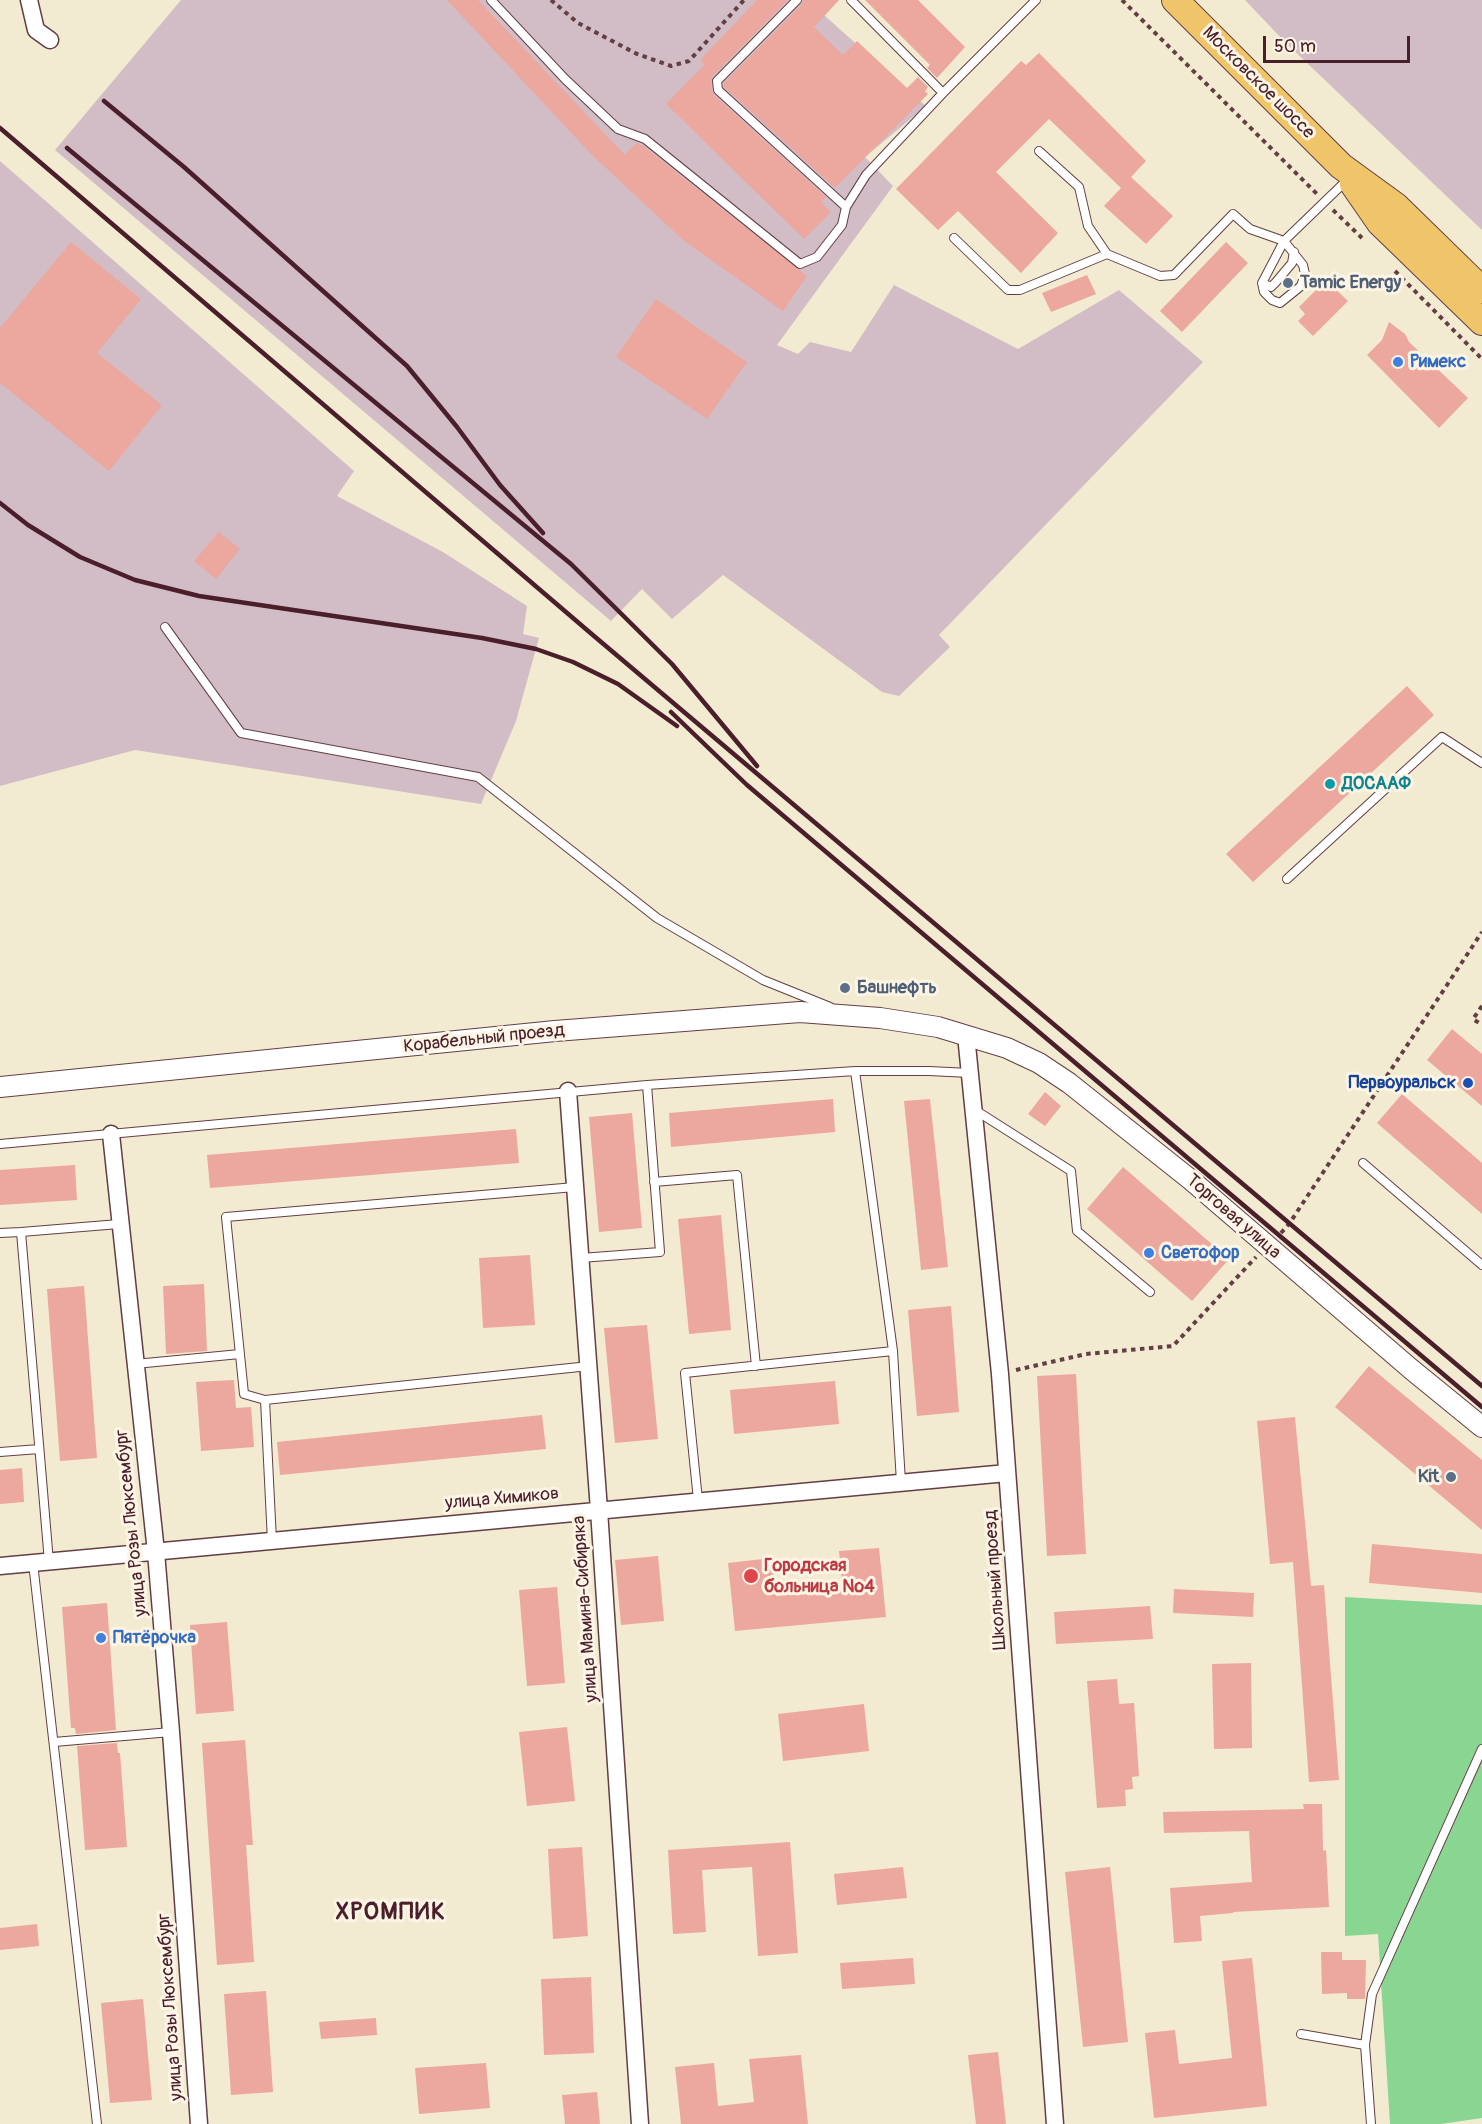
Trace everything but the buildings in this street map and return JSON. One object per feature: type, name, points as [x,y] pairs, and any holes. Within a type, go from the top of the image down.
[{"type":"main road","name":"Московское шоссе","points":[[1175,0],[1345,172],[1380,223],[1482,322]]},
{"type":"main road","name":"Московское шоссе","points":[[1345,172],[1396,206],[1482,290]]},
{"type":"street","points":[[29,0],[36,30],[50,40]]},
{"type":"street","name":"Корабельный проезд","points":[[0,1087],[555,1031],[800,1012],[848,1014],[909,1022],[966,1035]]},
{"type":"street","name":"Торговая улица","points":[[966,1035],[1007,1048],[1039,1063],[1069,1083],[1191,1180],[1482,1427]]},
{"type":"street","name":"Школьный проезд","points":[[966,1035],[1000,1374],[1055,2124]]},
{"type":"street","name":"улица Мамина-Сибиряка","points":[[568,1091],[589,1366],[640,2124]]},
{"type":"street","name":"улица Розы Люксембург","points":[[111,1134],[156,1552],[199,2124]]},
{"type":"street","name":"улица Химиков","points":[[0,1566],[1007,1473]]},
{"type":"lane","points":[[491,0],[565,79],[618,129],[645,139],[800,264],[817,257],[842,225],[846,207],[867,175],[943,93],[1036,0]]},
{"type":"lane","points":[[797,0],[717,81],[718,90],[846,207]]},
{"type":"lane","points":[[851,0],[943,93]]},
{"type":"lane","points":[[1039,151],[1079,188],[1089,226],[1107,254],[1160,276],[1174,275],[1233,214],[1250,230],[1284,242],[1303,265],[1305,274],[1301,286],[1280,303],[1272,300],[1264,292],[1262,283],[1284,242],[1325,202],[1345,172]]},
{"type":"lane","points":[[954,238],[1008,290],[1020,290],[1107,254]]},
{"type":"lane","points":[[1262,283],[1271,287],[1292,263],[1294,252]]},
{"type":"lane","points":[[165,627],[242,733],[478,777],[657,918],[763,980],[848,1014]]},
{"type":"lane","points":[[1287,879],[1442,737],[1482,763]]},
{"type":"lane","points":[[855,1071],[893,1351],[901,1482]]},
{"type":"lane","points":[[0,1144],[647,1085],[855,1071],[970,1073]]},
{"type":"lane","points":[[581,1258],[660,1252],[647,1085]]},
{"type":"lane","points":[[974,1109],[1071,1171],[1077,1231],[1150,1292]]},
{"type":"lane","points":[[1363,1163],[1482,1265]]},
{"type":"lane","points":[[654,1182],[736,1174],[756,1366]]},
{"type":"lane","points":[[575,1186],[226,1217],[244,1394],[265,1400],[589,1366]]},
{"type":"lane","points":[[0,1233],[119,1224]]},
{"type":"lane","points":[[21,1232],[39,1449],[41,1563],[54,1742],[97,2124]]},
{"type":"lane","points":[[698,1500],[685,1373],[893,1351]]},
{"type":"lane","points":[[135,1364],[240,1354]]},
{"type":"lane","points":[[265,1400],[272,1541]]},
{"type":"lane","points":[[0,1452],[39,1449]]},
{"type":"lane","points":[[54,1742],[171,1732]]},
{"type":"lane","points":[[1371,2124],[1365,2045],[1372,1994],[1482,1749]]},
{"type":"lane","points":[[1301,2034],[1365,2045]]},
{"type":"path","points":[[551,0],[578,23],[636,54],[671,66],[689,61],[744,0]]},
{"type":"path","points":[[1122,0],[1366,243]]},
{"type":"path","points":[[1391,268],[1482,359]]},
{"type":"path","points":[[1000,1374],[1086,1354],[1173,1346],[1289,1224],[1482,932]]},
{"type":"path","points":[[1478,939],[1482,944]]},
{"type":"path","points":[[1482,1006],[1473,1019],[1482,1025]]},
{"type":"shaded area","points":[[181,0],[807,0],[926,106],[865,157],[893,186],[777,345],[798,354],[810,342],[851,352],[894,285],[1018,349],[1119,290],[1203,362],[939,635],[950,647],[899,696],[882,692],[723,575],[672,619],[642,589],[611,621],[55,150]]},
{"type":"shaded area","points":[[1245,0],[1482,0],[1482,230],[1284,41]]},
{"type":"shaded area","points":[[0,161],[354,471],[337,496],[443,552],[527,606],[523,634],[539,638],[516,721],[481,804],[135,750],[0,786]]},
{"type":"green space","points":[[1345,1597],[1482,1605],[1482,2118],[1441,2124],[1390,2124],[1378,1934],[1345,1936]]},
{"type":"railway","points":[[104,101],[184,167],[407,366],[457,427],[500,485],[543,533]]},
{"type":"railway","points":[[0,128],[594,636],[1482,1386]]},
{"type":"railway","points":[[67,148],[571,564],[672,664],[757,766]]},
{"type":"railway","points":[[0,503],[28,525],[80,557],[135,580],[199,596],[482,638],[536,649],[573,662],[618,684],[677,726]]},
{"type":"railway","points":[[671,712],[747,785],[1482,1407]]},
{"type":"place","name":"Tamic Energy","points":[[1288,283]]},
{"type":"place","name":"Римекс","points":[[1398,362]]},
{"type":"place","name":"ДОСААФ","points":[[1330,784]]},
{"type":"place","name":"Башнефть","points":[[845,988]]},
{"type":"place","name":"Первоуральск","points":[[1468,1083]]},
{"type":"place","name":"Светофор","points":[[1149,1253]]},
{"type":"place","name":"Kit","points":[[1451,1477]]},
{"type":"place","name":"Городская больница №4","points":[[751,1576]]},
{"type":"place","name":"Пятёрочка","points":[[101,1638]]},
{"type":"district","name":"ХРОМПИК","points":[[391,1913]]}]
